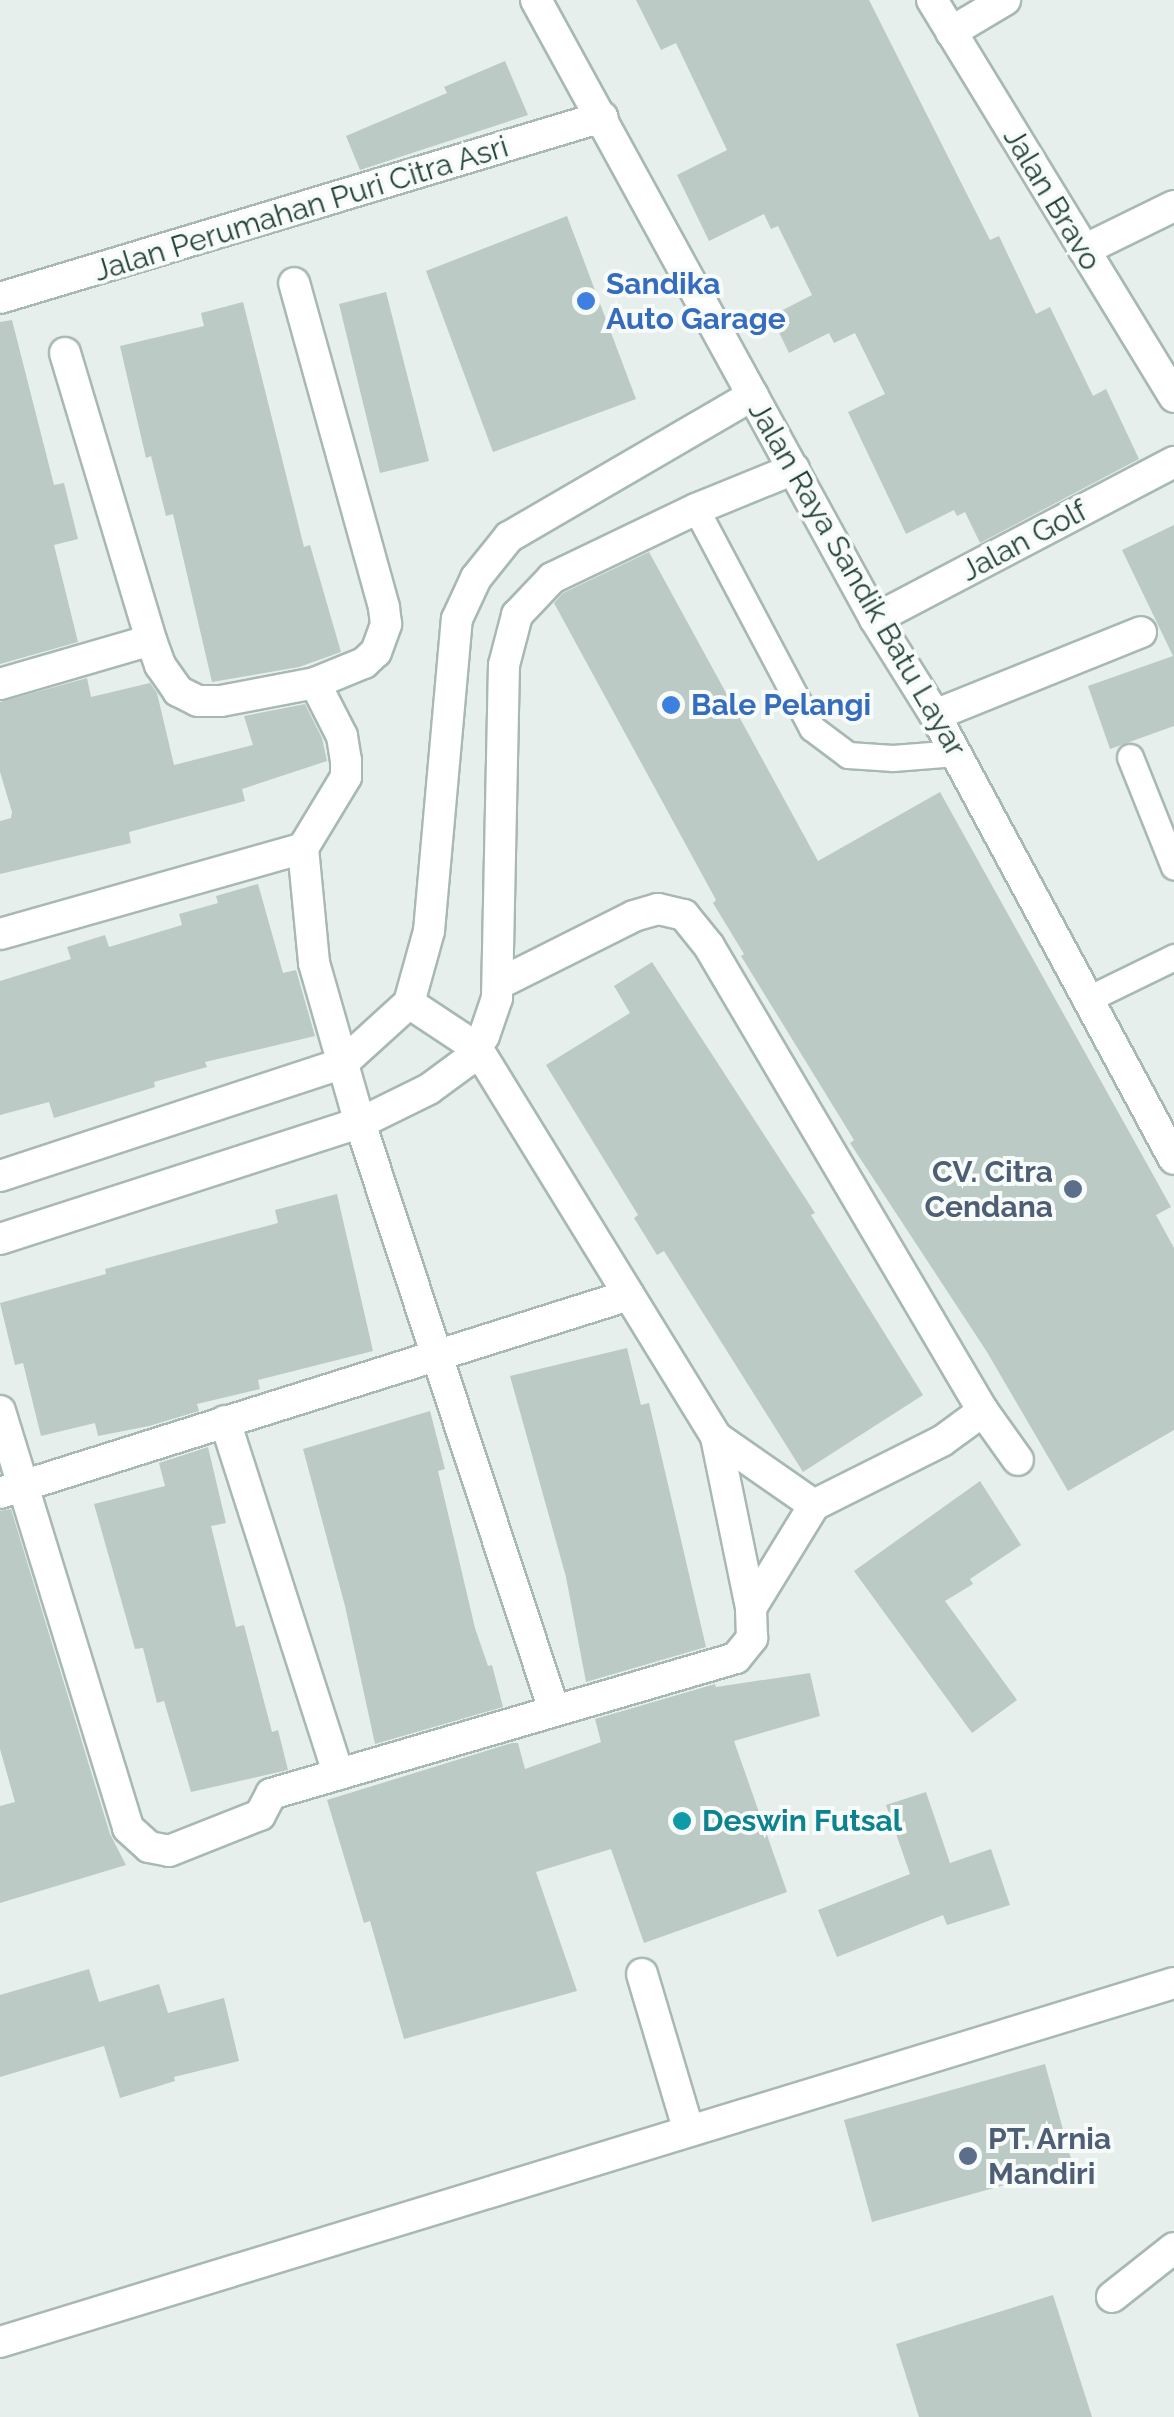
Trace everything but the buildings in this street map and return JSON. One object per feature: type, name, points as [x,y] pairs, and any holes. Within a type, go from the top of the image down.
[{"type":"street","name":"Jalan Raya Sandik Batu Layar","points":[[536,0],[875,619],[956,752],[1174,1159]]},
{"type":"street","name":"Jalan Bravo","points":[[932,0],[1174,397]]},
{"type":"street","points":[[951,32],[1005,0]]},
{"type":"street","name":"Jalan Perumahan Puri Citra Asri","points":[[0,298],[602,117]]},
{"type":"street","points":[[1084,250],[1174,206]]},
{"type":"street","points":[[65,352],[151,640],[170,683],[198,701],[221,702],[314,683],[364,663],[384,639],[386,624],[294,283]]},
{"type":"street","points":[[0,1176],[342,1063],[409,1004],[428,931],[457,619],[476,578],[510,537],[753,395]]},
{"type":"street","name":"Jalan Golf","points":[[875,619],[1174,462]]},
{"type":"street","points":[[0,1239],[360,1122],[452,1075],[477,1048],[490,1023],[498,984],[504,665],[510,631],[526,601],[552,578],[696,509],[794,470]]},
{"type":"street","points":[[457,619],[510,631]]},
{"type":"street","points":[[935,714],[1141,632]]},
{"type":"street","points":[[0,684],[151,640]]},
{"type":"street","points":[[314,683],[342,736],[346,778],[303,848],[314,963],[360,1122],[554,1710]]},
{"type":"street","points":[[0,934],[303,848]]},
{"type":"street","points":[[498,984],[634,916],[658,909],[684,915],[709,946],[983,1411],[1018,1460]]},
{"type":"street","points":[[0,1411],[13,1490],[128,1828],[149,1847],[169,1851],[260,1815],[270,1794],[736,1658],[752,1638],[751,1608],[716,1437],[477,1048],[409,1004]]},
{"type":"street","points":[[13,1490],[629,1295]]},
{"type":"street","points":[[751,1608],[814,1506],[942,1440],[983,1411]]},
{"type":"street","points":[[225,1421],[338,1774]]},
{"type":"street","points":[[716,1437],[814,1506]]},
{"type":"street","points":[[642,1974],[688,2128]]},
{"type":"street","points":[[0,2342],[1174,1982]]},
{"type":"street","points":[[1112,2297],[1174,2248]]},
{"type":"lane","points":[[696,509],[812,728],[848,755],[893,758],[956,752]]},
{"type":"lane","points":[[1130,757],[1174,867]]},
{"type":"lane","points":[[1088,999],[1174,957]]},
{"type":"place","name":"Sandika Auto Garage","points":[[586,301]]},
{"type":"place","name":"Bale Pelangi","points":[[671,705]]},
{"type":"place","name":"CV. Citra Cendana","points":[[1073,1189]]},
{"type":"place","name":"Deswin Futsal","points":[[682,1821]]},
{"type":"place","name":"PT. Arnia Mandiri","points":[[968,2156]]}]
